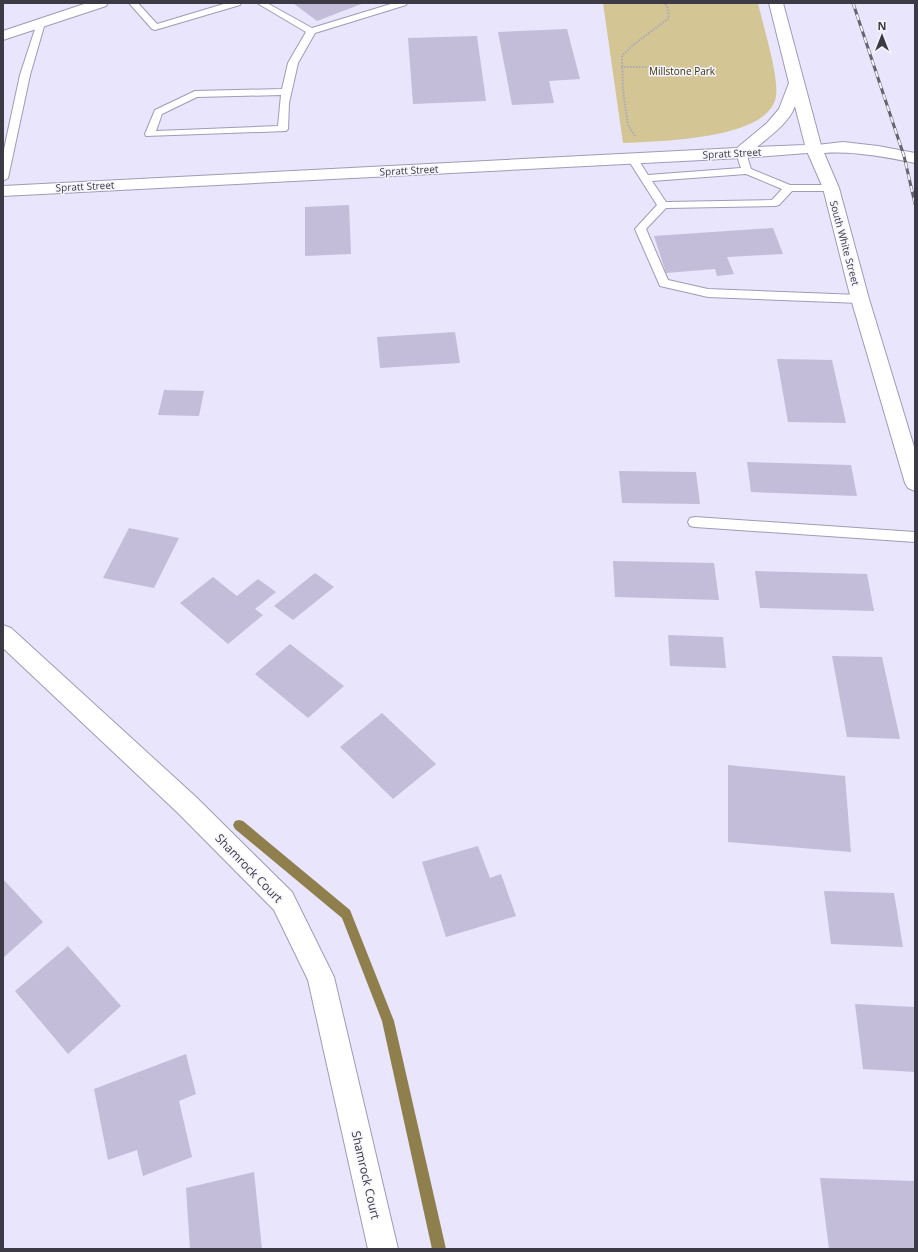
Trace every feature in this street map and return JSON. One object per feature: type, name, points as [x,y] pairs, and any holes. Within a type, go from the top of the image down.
[{"type":"main road","points":[[3,36],[101,3]]},
{"type":"main road","name":"South White Street","points":[[776,3],[814,149],[831,188],[860,299],[915,483]]},
{"type":"main road","points":[[741,152],[768,130],[786,110],[797,82]]},
{"type":"main road","name":"Spratt Street","points":[[3,190],[843,147],[878,151],[915,158]]},
{"type":"main road","name":"Shamrock Court","points":[[3,634],[187,805],[282,901],[321,977],[383,1249]]},
{"type":"lane","points":[[133,3],[155,27],[237,3]]},
{"type":"lane","points":[[261,3],[310,31]]},
{"type":"lane","points":[[286,92],[195,94],[158,112],[150,134],[283,129],[284,103],[293,63],[310,31],[403,3]]},
{"type":"lane","points":[[3,178],[25,75],[41,23]]},
{"type":"lane","points":[[741,152],[747,172]]},
{"type":"lane","points":[[632,158],[664,205]]},
{"type":"lane","points":[[645,178],[747,172],[789,188],[831,188]]},
{"type":"lane","points":[[789,188],[775,203],[664,205],[640,229],[664,283],[708,293],[860,299]]},
{"type":"lane","points":[[694,522],[915,537]]},
{"type":"path","points":[[638,142],[628,125],[621,67],[622,56],[631,45],[660,27],[669,18],[668,8],[664,3]]},
{"type":"path","points":[[621,67],[651,67]]},
{"type":"green space","name":"Millstone Park","points":[[603,3],[758,3],[775,76],[776,96],[769,111],[754,122],[734,130],[685,139],[623,143]]},
{"type":"building","points":[[293,3],[364,3],[317,21]]},
{"type":"building","points":[[567,29],[580,79],[549,81],[554,103],[512,105],[498,32]]},
{"type":"building","points":[[477,36],[486,101],[413,104],[408,38]]},
{"type":"building","points":[[349,205],[351,254],[305,256],[305,207]]},
{"type":"building","points":[[773,228],[783,254],[727,257],[734,274],[717,276],[715,269],[666,273],[654,236]]},
{"type":"building","points":[[455,332],[460,363],[380,368],[377,337]]},
{"type":"building","points":[[777,359],[832,360],[846,423],[788,422]]},
{"type":"building","points":[[164,390],[204,391],[199,416],[158,415]]},
{"type":"building","points":[[747,462],[851,465],[857,496],[751,492]]},
{"type":"building","points":[[619,471],[696,472],[700,504],[622,503]]},
{"type":"building","points":[[129,528],[179,538],[154,588],[103,578]]},
{"type":"building","points":[[613,561],[714,563],[719,600],[615,597]]},
{"type":"building","points":[[755,571],[867,574],[874,611],[760,608]]},
{"type":"building","points":[[315,573],[334,587],[293,620],[274,606]]},
{"type":"building","points":[[213,577],[237,596],[258,579],[276,592],[255,609],[263,615],[228,644],[180,603]]},
{"type":"building","points":[[668,635],[723,637],[726,668],[670,666]]},
{"type":"building","points":[[290,644],[344,686],[308,718],[255,674]]},
{"type":"building","points":[[832,656],[882,657],[900,739],[847,737]]},
{"type":"building","points":[[382,713],[436,764],[393,799],[340,747]]},
{"type":"building","points":[[728,765],[845,776],[851,852],[728,842]]},
{"type":"building","points":[[478,846],[490,878],[501,874],[516,916],[446,937],[422,862]]},
{"type":"building","points":[[3,879],[43,922],[3,958]]},
{"type":"building","points":[[824,891],[894,893],[903,947],[831,944]]},
{"type":"building","points":[[68,946],[121,1006],[68,1054],[15,991]]},
{"type":"building","points":[[855,1004],[915,1007],[915,1072],[863,1069]]},
{"type":"building","points":[[186,1054],[196,1094],[179,1101],[192,1157],[143,1176],[137,1150],[108,1160],[94,1089]]},
{"type":"building","points":[[254,1172],[262,1249],[190,1249],[186,1188]]},
{"type":"building","points":[[820,1178],[915,1181],[915,1249],[829,1249]]},
{"type":"waterway","points":[[239,825],[346,914],[388,1021],[439,1249]]},
{"type":"railway","points":[[853,3],[904,156],[915,204]]}]
